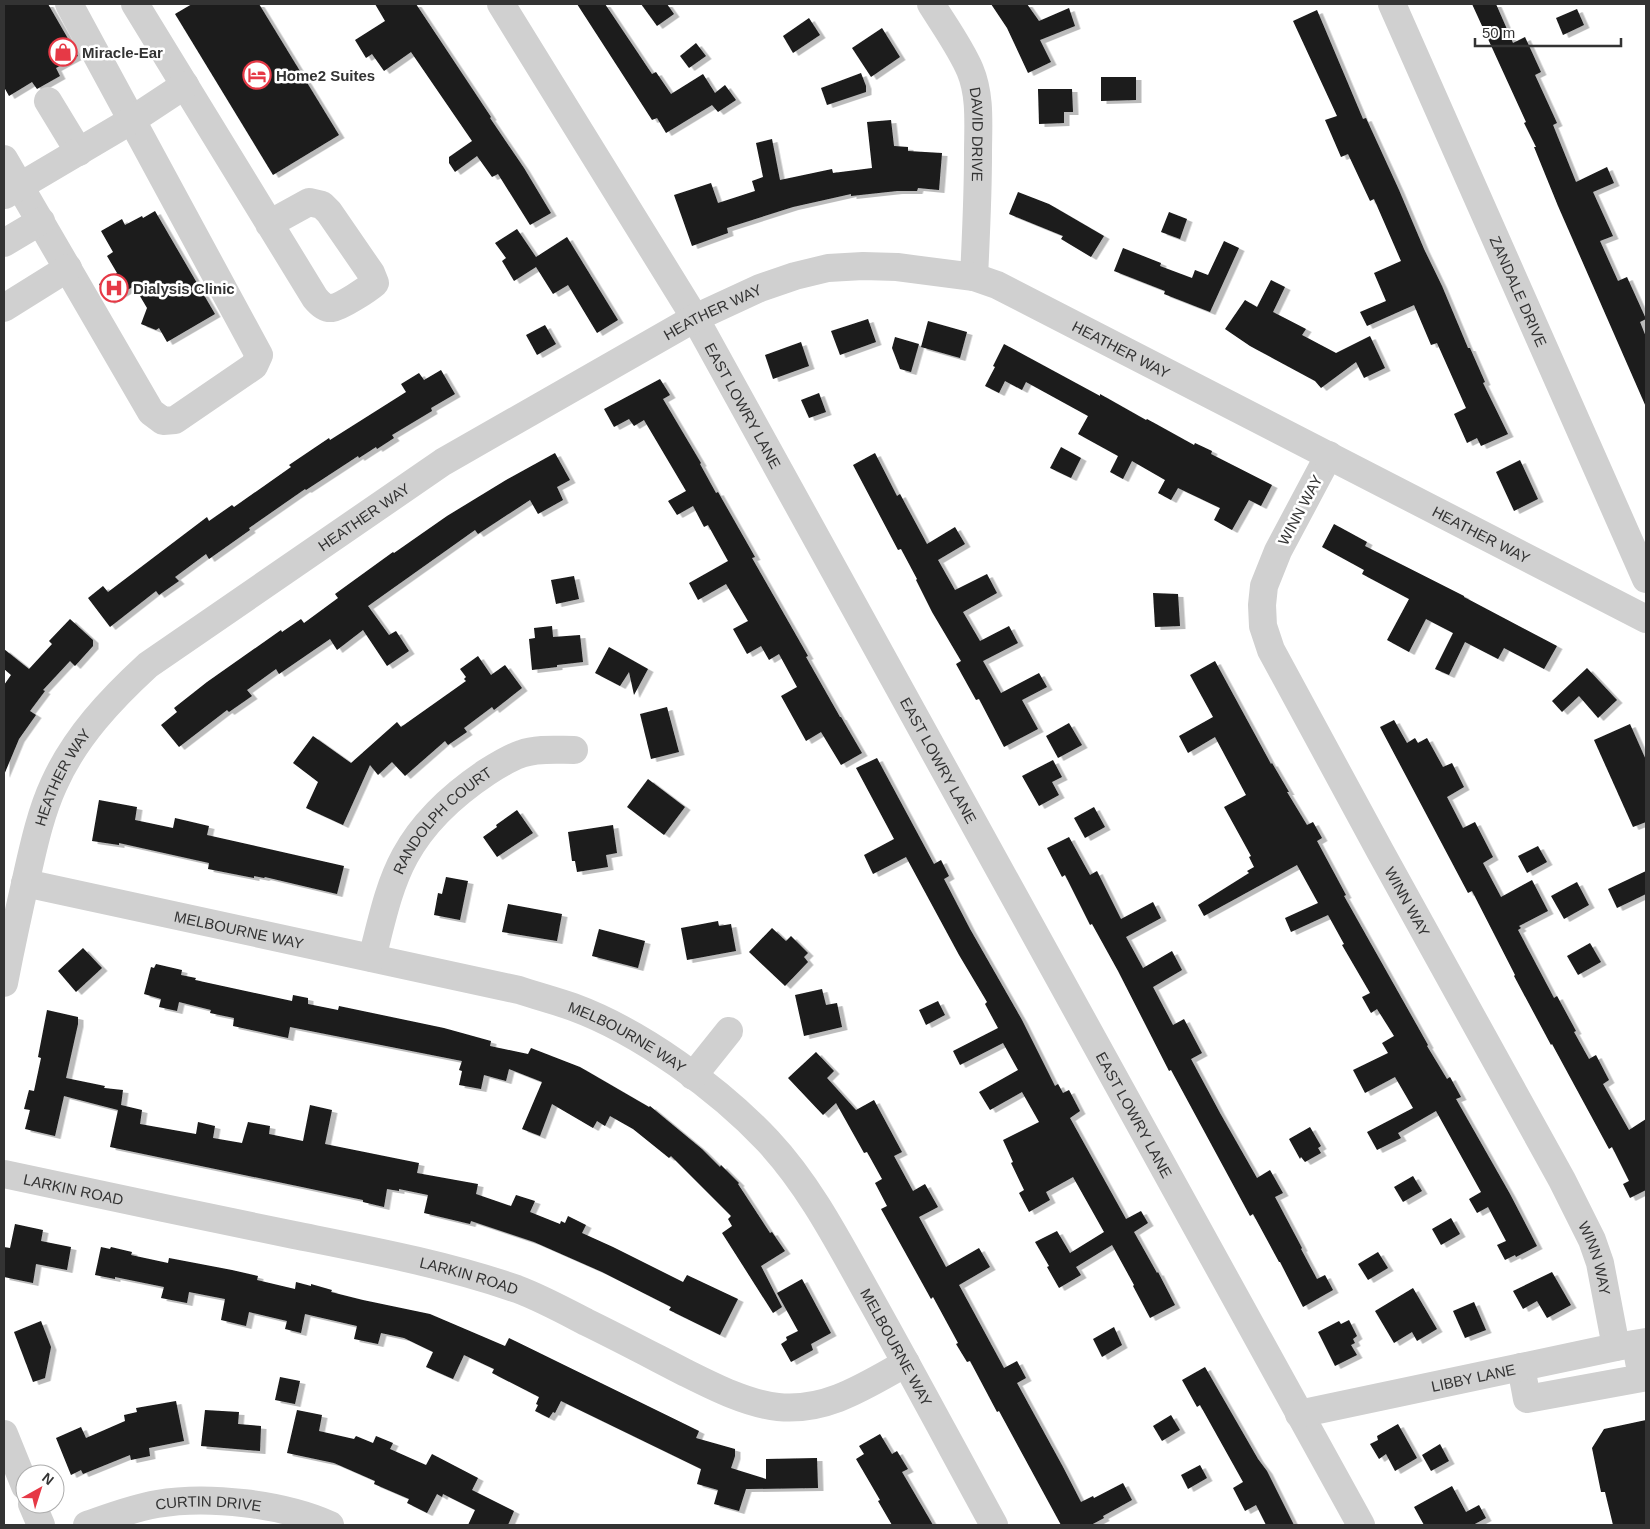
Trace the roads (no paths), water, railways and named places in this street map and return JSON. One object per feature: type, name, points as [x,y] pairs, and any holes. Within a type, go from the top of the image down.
[{"type":"street","points":[[4,159],[12,191],[41,221],[151,412],[163,421],[175,420],[254,366],[259,355],[69,4]]},
{"type":"street","points":[[135,4],[269,224]]},
{"type":"street","name":"EAST LOWRY LANE","points":[[500,4],[694,318],[1361,1525]]},
{"type":"street","name":"DAVID DRIVE","points":[[930,4],[970,70],[975,87],[978,120],[978,188],[974,277]]},
{"type":"street","name":"ZANDALE DRIVE","points":[[1392,4],[1646,579]]},
{"type":"street","points":[[12,191],[132,120],[185,85]]},
{"type":"street","points":[[48,101],[79,152]]},
{"type":"street","points":[[4,242],[41,221]]},
{"type":"street","name":"HEATHER WAY","points":[[4,982],[25,883],[43,814],[54,783],[68,758],[104,709],[148,665],[443,462],[694,318],[760,288],[795,276],[828,268],[897,267],[974,277],[996,285],[1646,619]]},
{"type":"street","points":[[4,308],[68,268]]},
{"type":"street","name":"WINN WAY","points":[[1329,456],[1278,551],[1264,586],[1262,605],[1263,626],[1276,659],[1562,1180],[1592,1240],[1633,1344],[1642,1378],[1527,1399],[1521,1367]]},
{"type":"street","name":"RANDOLPH COURT","points":[[372,958],[388,896],[404,857],[442,807],[472,782],[502,763],[522,754],[550,750],[574,750]]},
{"type":"street","name":"MELBOURNE WAY","points":[[25,883],[519,990],[574,1008],[656,1049],[720,1096],[747,1120],[770,1143],[813,1199],[906,1363],[994,1525]]},
{"type":"street","points":[[693,1076],[729,1031]]},
{"type":"street","name":"LARKIN ROAD","points":[[4,1174],[448,1268],[490,1280],[550,1303],[704,1382],[752,1402],[775,1407],[811,1407],[828,1402],[850,1394],[906,1363]]},
{"type":"street","name":"LIBBY LANE","points":[[1299,1414],[1633,1344]]},
{"type":"street","points":[[4,1434],[16,1464]]},
{"type":"street","name":"CURTIN DRIVE","points":[[87,1525],[118,1514],[157,1504],[190,1501],[227,1502],[260,1506],[294,1513],[330,1525]]},
{"type":"place","name":"Miracle-Ear","points":[[63,52]]},
{"type":"place","name":"Home2 Suites","points":[[257,75]]},
{"type":"place","name":"Dialysis Clinic","points":[[114,288]]}]
